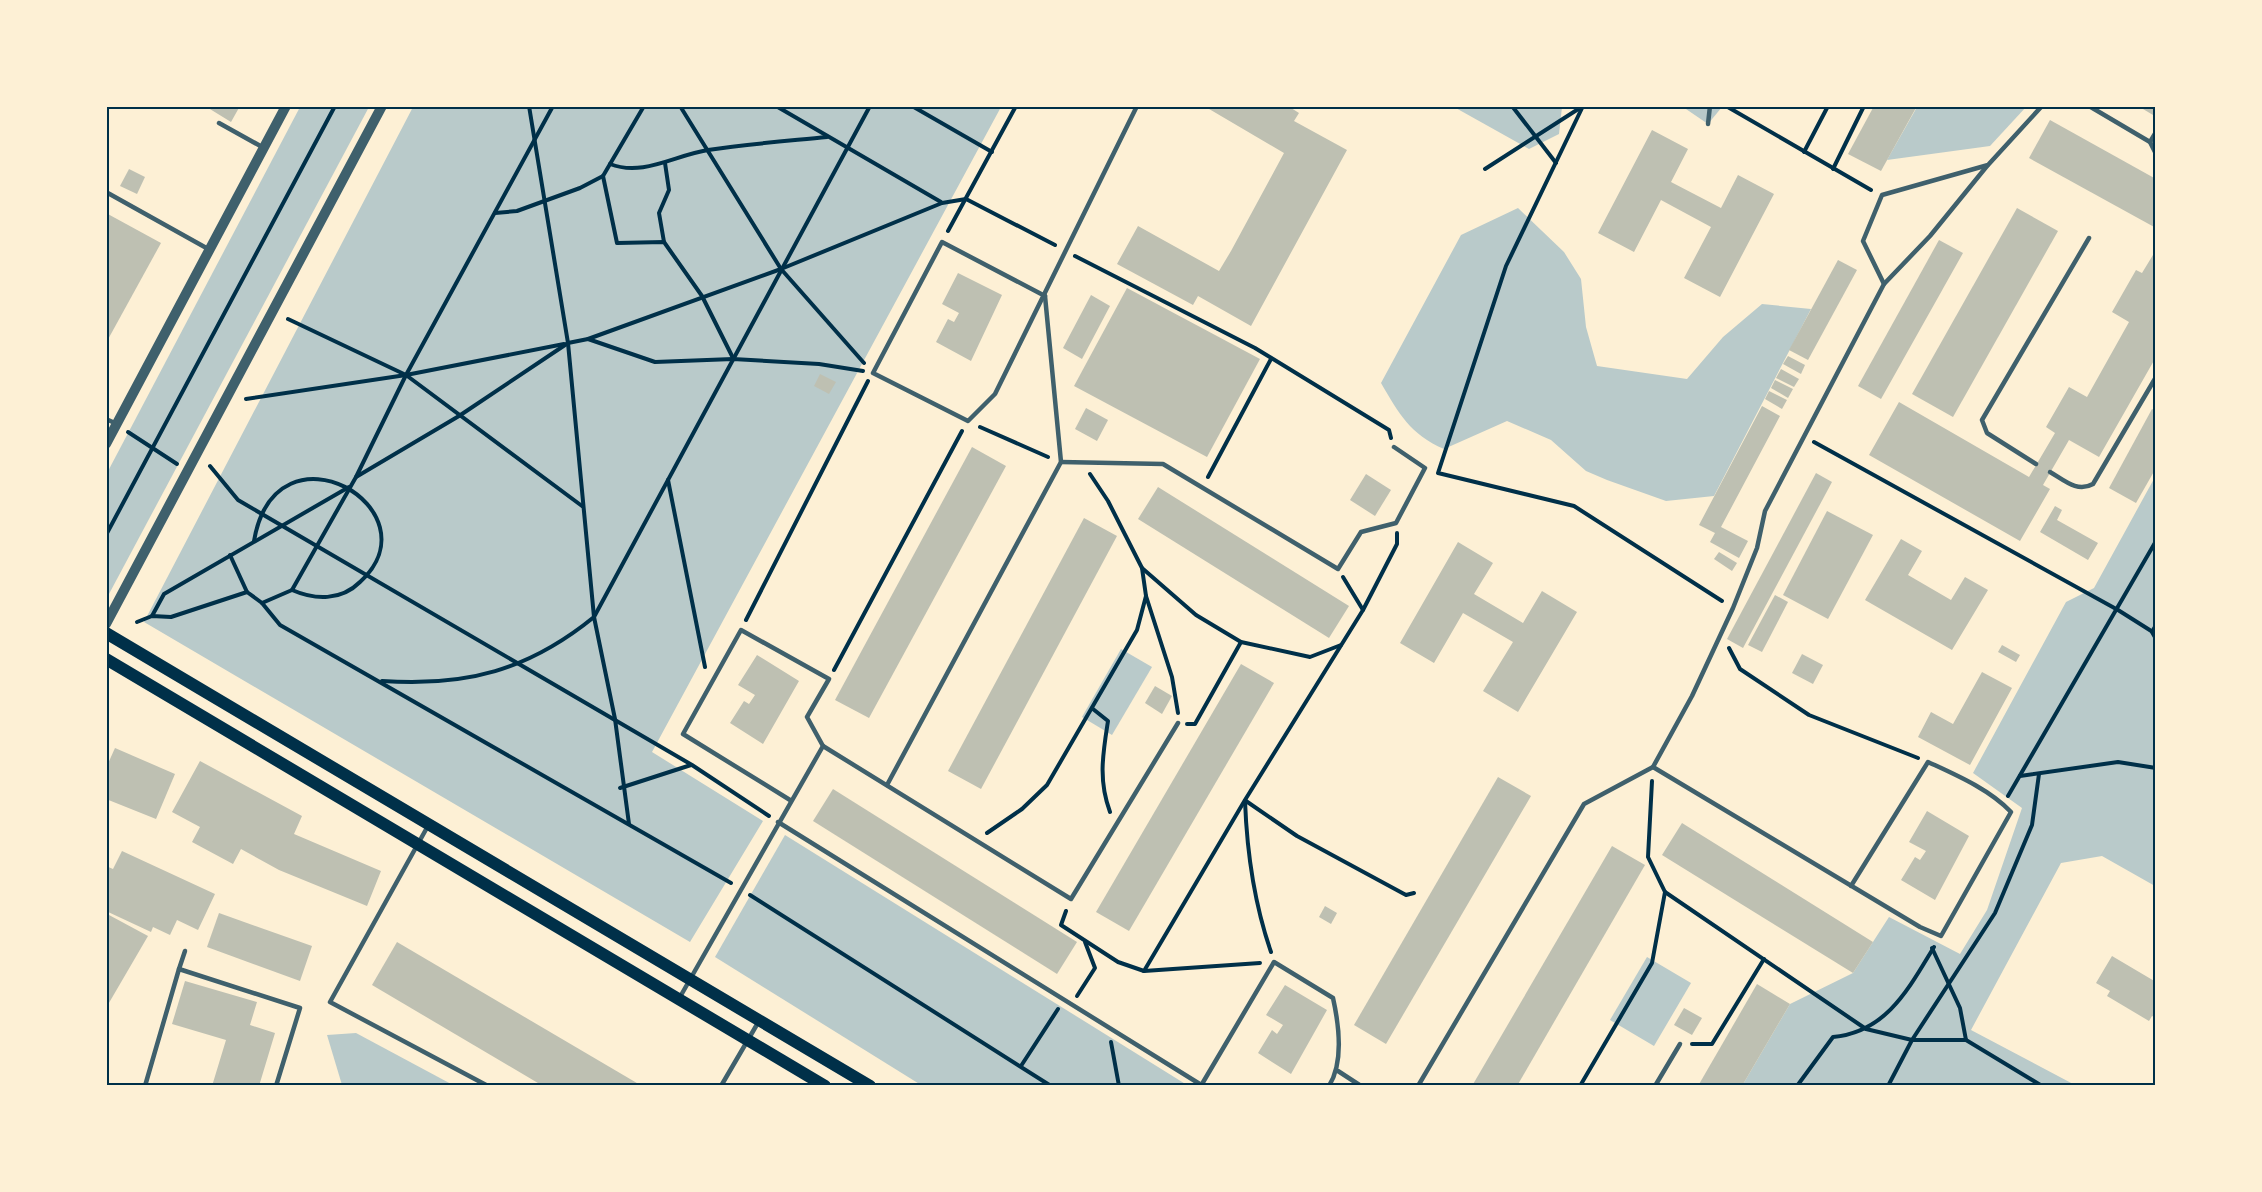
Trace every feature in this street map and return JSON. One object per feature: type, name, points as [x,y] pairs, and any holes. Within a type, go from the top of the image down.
[{"type":"main road","points":[[106,633],[870,1086]]},
{"type":"main road","points":[[106,659],[825,1086]]},
{"type":"street","points":[[106,444],[286,106]]},
{"type":"street","points":[[106,624],[381,106]]},
{"type":"lane","points":[[1045,296],[942,242],[873,373],[968,421],[995,394],[1045,296],[1137,106]]},
{"type":"lane","points":[[1708,124],[1710,106]]},
{"type":"lane","points":[[1418,1086],[1584,804],[1653,767],[1692,696],[1733,608],[1756,548],[1765,511],[1884,284],[1930,236],[1988,165],[2042,106]]},
{"type":"lane","points":[[2089,106],[2150,142],[2156,154]]},
{"type":"lane","points":[[219,123],[264,148]]},
{"type":"lane","points":[[2150,142],[2156,132]]},
{"type":"lane","points":[[1884,284],[1863,241],[1882,195],[1988,165]]},
{"type":"lane","points":[[106,192],[210,250]]},
{"type":"lane","points":[[2036,464],[1987,433],[1983,420],[2089,238]]},
{"type":"lane","points":[[887,785],[1061,462],[1045,296]]},
{"type":"lane","points":[[2050,472],[2076,487],[2082,488],[2093,484],[2156,377]]},
{"type":"lane","points":[[106,418],[117,424]]},
{"type":"lane","points":[[1061,462],[1163,464],[1338,569],[1361,532],[1396,523],[1425,468],[1394,447]]},
{"type":"lane","points":[[790,800],[684,734],[741,630],[829,679],[807,717],[823,746],[1071,899],[1178,723]]},
{"type":"lane","points":[[679,999],[790,800],[823,746]]},
{"type":"lane","points":[[1653,767],[1851,886],[1920,927],[1941,936],[2011,812],[2004,804],[1962,778],[1928,762],[1851,886]]},
{"type":"lane","points":[[778,822],[1203,1085],[1274,962],[1333,998],[1338,1019],[1338,1071],[1329,1086]]},
{"type":"lane","points":[[429,824],[330,1002],[488,1086]]},
{"type":"lane","points":[[145,1086],[185,951]]},
{"type":"lane","points":[[179,969],[300,1008],[276,1086]]},
{"type":"lane","points":[[721,1086],[759,1020]]},
{"type":"lane","points":[[1655,1086],[1680,1044]]},
{"type":"lane","points":[[1338,1071],[1362,1086]]},
{"type":"path","points":[[106,535],[335,106]]},
{"type":"path","points":[[529,106],[568,343],[594,617],[615,720],[622,787],[629,824]]},
{"type":"path","points":[[262,603],[292,591],[356,477],[406,375],[553,106]]},
{"type":"path","points":[[495,213],[517,211],[603,176],[644,106]]},
{"type":"path","points":[[680,106],[705,150],[781,269],[873,373]]},
{"type":"path","points":[[776,106],[942,203]]},
{"type":"path","points":[[379,681],[410,683],[476,678],[519,664],[568,638],[594,617],[870,106]]},
{"type":"path","points":[[912,106],[992,152]]},
{"type":"path","points":[[942,242],[1016,106]]},
{"type":"path","points":[[1512,106],[1556,164]]},
{"type":"path","points":[[1485,169],[1583,106]]},
{"type":"path","points":[[1583,106],[1506,266],[1438,473],[1574,506],[1733,608]]},
{"type":"path","points":[[1726,106],[1882,195]]},
{"type":"path","points":[[1804,152],[1828,106]]},
{"type":"path","points":[[1833,169],[1864,106]]},
{"type":"path","points":[[610,164],[624,170],[665,163],[705,150],[827,136]]},
{"type":"path","points":[[665,163],[669,190],[659,213],[664,242],[702,296],[734,359]]},
{"type":"path","points":[[603,176],[616,243],[664,242]]},
{"type":"path","points":[[246,399],[406,375],[588,339],[781,269],[942,203],[966,199],[1271,359],[1389,430],[1394,447]]},
{"type":"path","points":[[288,320],[406,375],[582,506]]},
{"type":"path","points":[[588,339],[655,362],[734,359],[819,364],[873,373]]},
{"type":"path","points":[[356,477],[459,416],[568,343]]},
{"type":"path","points":[[1202,488],[1271,359]]},
{"type":"path","points":[[741,630],[873,373]]},
{"type":"path","points":[[829,679],[968,421],[1061,462]]},
{"type":"path","points":[[117,424],[188,472]]},
{"type":"path","points":[[1804,437],[2118,610],[2153,633],[2156,639]]},
{"type":"path","points":[[1083,462],[1108,501],[1142,568],[1146,596],[1178,698],[1178,723],[1195,724],[1240,642]]},
{"type":"path","points":[[210,466],[238,500],[692,765],[778,822]]},
{"type":"path","points":[[254,541],[257,527],[270,501],[282,490],[302,479],[327,479],[349,487],[363,500],[378,520],[382,544],[376,565],[355,587],[335,597],[309,597],[292,591]]},
{"type":"path","points":[[668,480],[709,688]]},
{"type":"path","points":[[152,616],[164,594],[349,487]]},
{"type":"path","points":[[1144,971],[1245,800],[1363,610],[1397,544],[1396,523]]},
{"type":"path","points":[[2004,804],[2156,541]]},
{"type":"path","points":[[230,555],[247,592],[262,603],[280,624],[741,889],[1051,1086]]},
{"type":"path","points":[[1142,568],[1196,615],[1240,642],[1310,657],[1342,644]]},
{"type":"path","points":[[1338,569],[1363,610]]},
{"type":"path","points":[[137,622],[152,616],[171,617],[247,592]]},
{"type":"path","points":[[976,840],[1022,809],[1047,785],[1137,630],[1146,596]]},
{"type":"path","points":[[2153,633],[2156,625]]},
{"type":"path","points":[[1721,635],[1740,669],[1809,715],[1928,762]]},
{"type":"path","points":[[1093,709],[1108,721],[1101,768],[1104,797],[1115,827]]},
{"type":"path","points":[[2020,777],[2118,762],[2156,768]]},
{"type":"path","points":[[622,787],[692,765]]},
{"type":"path","points":[[1653,767],[1648,857],[1665,892],[1866,1029],[1912,1040],[1966,1040],[2042,1086]]},
{"type":"path","points":[[1888,1086],[1912,1040],[1995,914],[2010,883],[2031,825],[2039,774]]},
{"type":"path","points":[[1245,800],[1297,836],[1406,895],[1414,893]]},
{"type":"path","points":[[1061,925],[1118,962],[1144,971],[1274,962],[1257,912],[1246,844],[1245,800]]},
{"type":"path","points":[[1580,1086],[1652,963],[1665,892]]},
{"type":"path","points":[[1920,927],[1960,1008],[1966,1040]]},
{"type":"path","points":[[1797,1086],[1833,1036],[1849,1035],[1866,1029],[1899,1002],[1941,936]]},
{"type":"path","points":[[1072,1004],[1095,969],[1085,941]]},
{"type":"path","points":[[1680,1044],[1712,1044],[1764,959]]},
{"type":"path","points":[[1021,1066],[1065,1000]]},
{"type":"path","points":[[1108,1026],[1119,1086]]},
{"type":"shaded area","points":[[300,107],[369,107],[109,594],[107,592],[107,473]]},
{"type":"shaded area","points":[[413,107],[1001,107],[652,752],[763,821],[690,942],[144,622]]},
{"type":"shaded area","points":[[1454,107],[1562,107],[1559,134],[1529,149]]},
{"type":"shaded area","points":[[1683,107],[1722,107],[1708,124]]},
{"type":"shaded area","points":[[1917,107],[2026,107],[1990,146],[1887,160]]},
{"type":"shaded area","points":[[1518,208],[1564,252],[1581,279],[1586,327],[1597,366],[1687,379],[1723,337],[1762,304],[1811,309],[1714,496],[1666,501],[1607,480],[1586,471],[1551,440],[1507,421],[1444,449],[1422,437],[1400,414],[1381,383],[1461,235]]},
{"type":"shaded area","points":[[2155,477],[2155,886],[2102,856],[2061,863],[1971,1030],[2075,1085],[1742,1086],[1790,1004],[1853,973],[1889,917],[1960,954],[1987,910],[2022,808],[1973,773],[2066,602],[2094,588]]},
{"type":"shaded area","points":[[1121,649],[1152,667],[1112,735],[1082,717]]},
{"type":"shaded area","points":[[785,835],[1187,1085],[921,1085],[715,957]]},
{"type":"shaded area","points":[[1647,957],[1691,983],[1654,1046],[1610,1020]]},
{"type":"shaded area","points":[[356,1033],[453,1085],[342,1085],[327,1035]]},
{"type":"building","points":[[205,106],[240,106],[231,122]]},
{"type":"building","points":[[1204,106],[1288,106],[1299,113],[1294,121],[1347,150],[1251,326],[1198,296],[1193,305],[1117,264],[1138,226],[1219,271],[1231,251],[1284,153]]},
{"type":"building","points":[[1874,106],[1917,106],[1881,171],[1848,154]]},
{"type":"building","points":[[2138,106],[2156,106],[2156,110],[2153,115]]},
{"type":"building","points":[[2050,120],[2156,179],[2156,228],[2029,158]]},
{"type":"building","points":[[1652,130],[1688,149],[1671,182],[1721,208],[1738,175],[1774,194],[1720,297],[1684,278],[1711,227],[1661,200],[1634,252],[1598,233]]},
{"type":"building","points":[[129,169],[145,177],[137,194],[120,186]]},
{"type":"building","points":[[2017,208],[2058,231],[1953,417],[1912,394]]},
{"type":"building","points":[[106,213],[161,243],[106,343]]},
{"type":"building","points":[[1939,240],[1963,253],[1881,399],[1858,386]]},
{"type":"building","points":[[2156,250],[2156,357],[2099,457],[2069,440],[2043,485],[2050,489],[2020,541],[1869,455],[1899,402],[2029,477],[2055,433],[2046,427],[2069,387],[2087,397],[2129,322],[2112,312],[2136,270],[2142,273]]},
{"type":"building","points":[[1838,260],[1857,270],[1808,360],[1789,350]]},
{"type":"building","points":[[958,273],[1002,295],[971,361],[936,342],[948,319],[954,322],[959,313],[942,304]]},
{"type":"building","points":[[1127,288],[1260,359],[1207,457],[1074,386]]},
{"type":"building","points":[[1091,295],[1110,306],[1082,359],[1063,348]]},
{"type":"building","points":[[1788,356],[1805,365],[1801,374],[1783,364]]},
{"type":"building","points":[[1781,369],[1799,379],[1794,387],[1776,378]]},
{"type":"building","points":[[820,374],[836,382],[829,394],[814,386]]},
{"type":"building","points":[[1775,380],[1793,389],[1788,398],[1771,388]]},
{"type":"building","points":[[1769,391],[1787,400],[1782,409],[1765,399]]},
{"type":"building","points":[[1762,406],[1780,416],[1721,527],[1748,541],[1739,558],[1710,542],[1715,533],[1699,525]]},
{"type":"building","points":[[1086,408],[1108,420],[1097,441],[1075,429]]},
{"type":"building","points":[[2152,409],[2156,411],[2156,468],[2136,503],[2109,488]]},
{"type":"building","points":[[972,447],[1006,466],[869,718],[835,700]]},
{"type":"building","points":[[1816,473],[1832,482],[1743,648],[1727,639]]},
{"type":"building","points":[[1366,474],[1391,490],[1375,516],[1350,500]]},
{"type":"building","points":[[1158,487],[1349,606],[1329,638],[1138,519]]},
{"type":"building","points":[[2055,506],[2062,510],[2057,520],[2098,543],[2088,560],[2040,532]]},
{"type":"building","points":[[1827,511],[1873,535],[1828,619],[1783,595]]},
{"type":"building","points":[[1084,518],[1117,536],[981,789],[948,771]]},
{"type":"building","points":[[1901,539],[1922,551],[1908,575],[1951,600],[1965,577],[1988,590],[1952,650],[1865,600]]},
{"type":"building","points":[[1458,542],[1493,563],[1474,594],[1523,623],[1542,591],[1577,612],[1518,712],[1483,691],[1513,642],[1463,613],[1434,663],[1400,643]]},
{"type":"building","points":[[1719,552],[1737,563],[1732,571],[1714,559]]},
{"type":"building","points":[[1775,595],[1788,602],[1762,652],[1748,645]]},
{"type":"building","points":[[2002,645],[2020,655],[2016,662],[1998,652]]},
{"type":"building","points":[[1802,654],[1823,665],[1813,684],[1792,673]]},
{"type":"building","points":[[757,655],[799,681],[763,744],[730,723],[744,701],[749,704],[755,695],[738,685]]},
{"type":"building","points":[[1241,664],[1274,683],[1129,931],[1096,912]]},
{"type":"building","points":[[1982,672],[2012,688],[1970,765],[1918,737],[1931,712],[1953,724]]},
{"type":"building","points":[[1155,686],[1172,696],[1162,714],[1145,703]]},
{"type":"building","points":[[115,748],[175,774],[156,819],[106,799],[106,768]]},
{"type":"building","points":[[200,761],[302,816],[294,834],[381,871],[367,906],[279,870],[241,849],[233,864],[192,842],[200,827],[172,812]]},
{"type":"building","points":[[1498,777],[1531,796],[1386,1044],[1354,1025]]},
{"type":"building","points":[[833,789],[1077,942],[1057,974],[813,821]]},
{"type":"building","points":[[1927,811],[1969,836],[1935,900],[1901,880],[1915,857],[1920,860],[1926,851],[1909,842]]},
{"type":"building","points":[[1682,823],[1873,942],[1853,973],[1662,855]]},
{"type":"building","points":[[1612,846],[1645,865],[1517,1086],[1472,1086]]},
{"type":"building","points":[[122,851],[215,894],[198,930],[177,920],[170,935],[153,927],[151,932],[106,911],[106,866],[113,869]]},
{"type":"building","points":[[1325,906],[1337,913],[1331,924],[1319,917]]},
{"type":"building","points":[[219,913],[312,946],[300,981],[207,947]]},
{"type":"building","points":[[109,915],[148,936],[106,1008],[106,920]]},
{"type":"building","points":[[397,942],[642,1086],[543,1086],[372,985]]},
{"type":"building","points":[[2112,956],[2156,982],[2156,1018],[2152,1016],[2149,1021],[2107,996],[2110,991],[2096,983]]},
{"type":"building","points":[[185,981],[257,1002],[250,1025],[275,1033],[259,1086],[212,1086],[226,1040],[172,1024]]},
{"type":"building","points":[[1757,984],[1790,1004],[1742,1086],[1698,1086]]},
{"type":"building","points":[[1285,985],[1327,1010],[1291,1074],[1258,1053],[1272,1030],[1277,1034],[1283,1025],[1266,1015]]},
{"type":"building","points":[[1684,1008],[1702,1018],[1692,1035],[1674,1025]]}]
